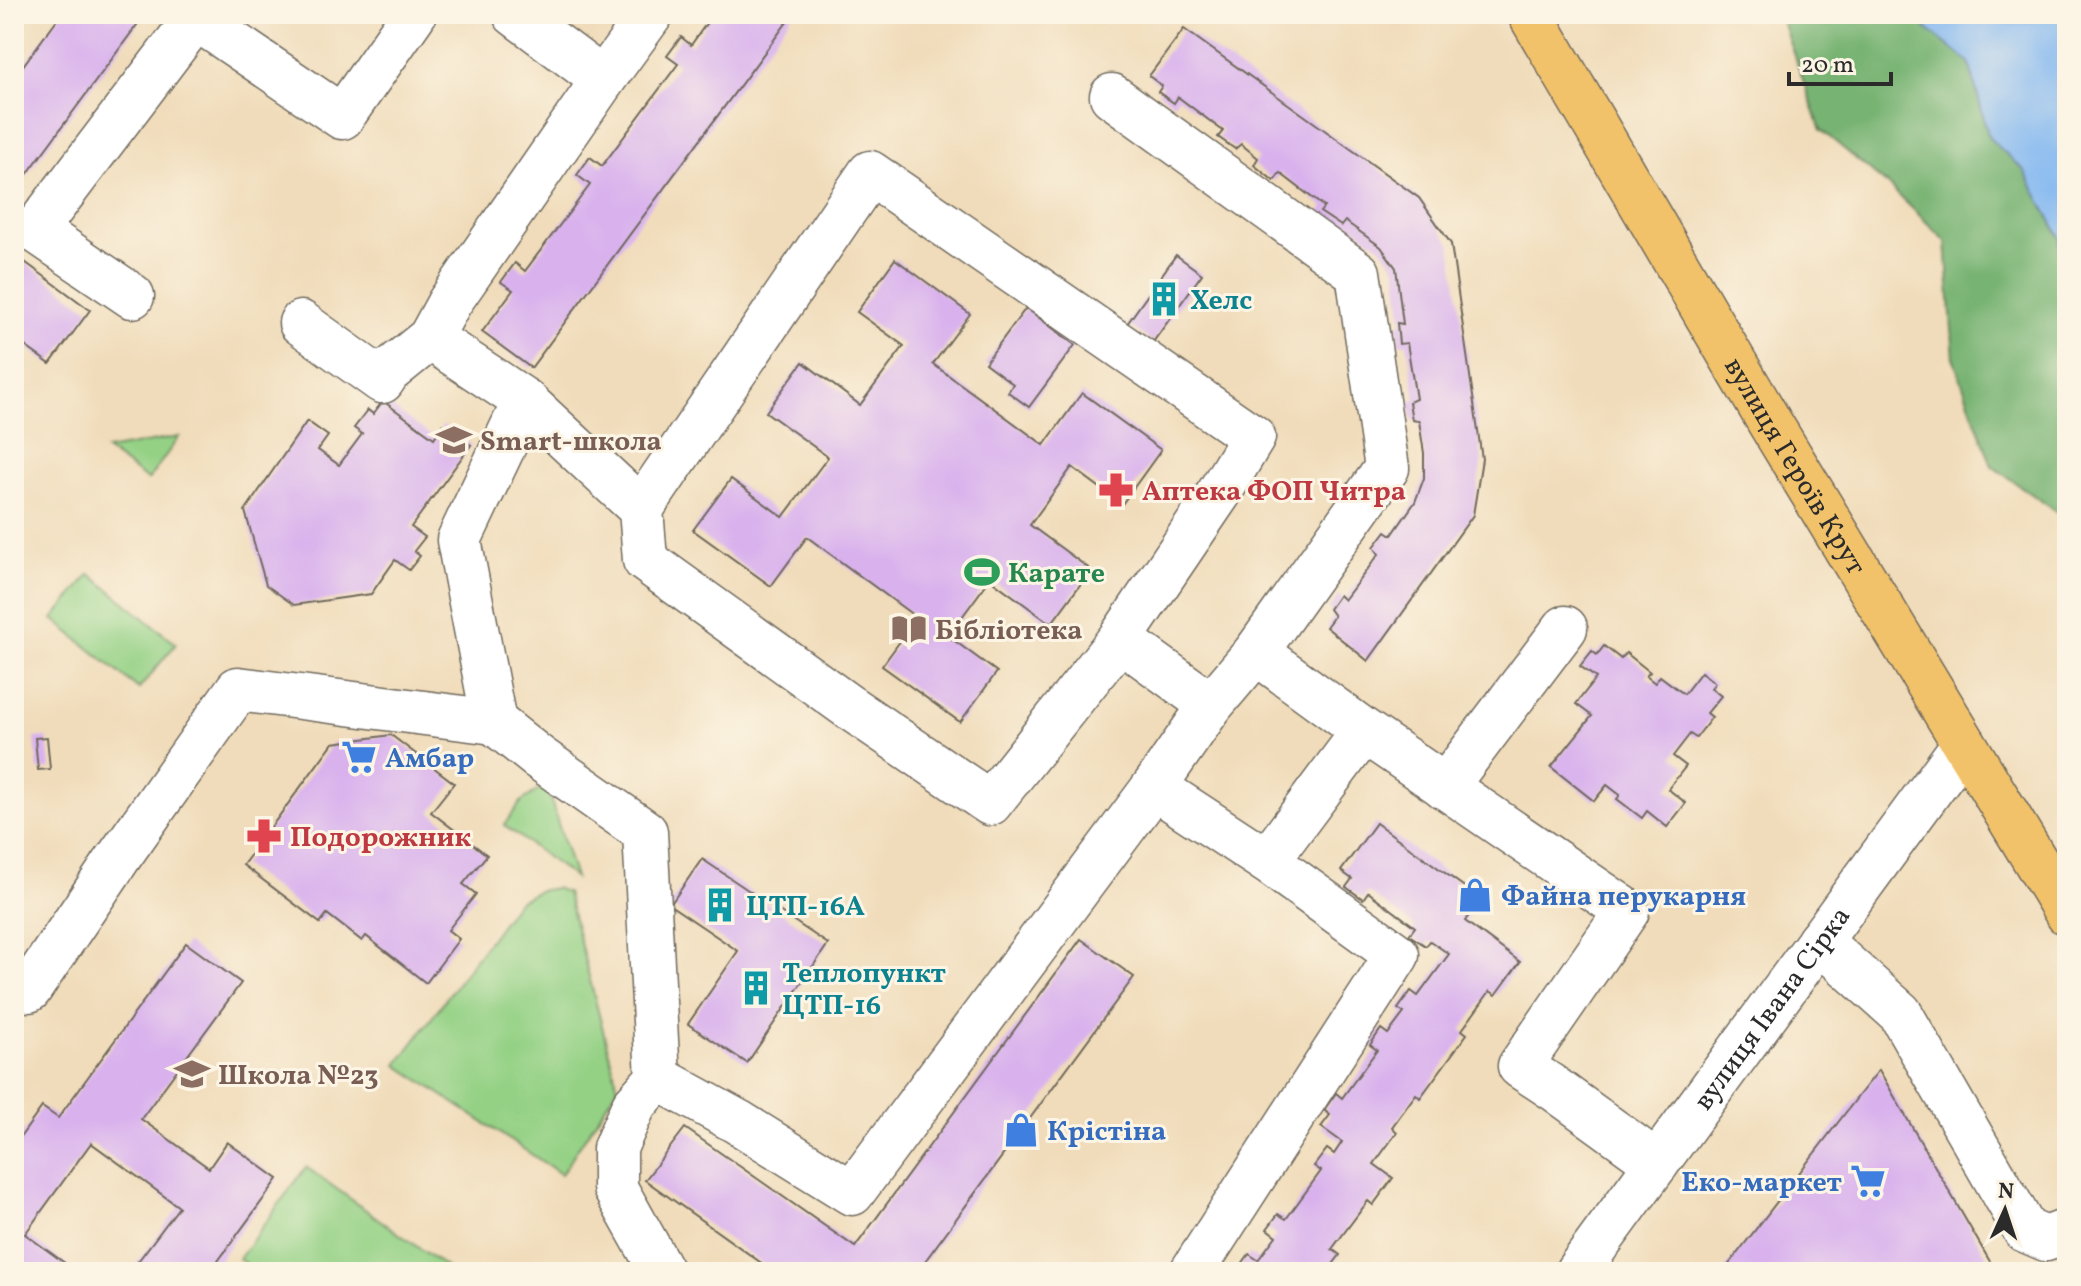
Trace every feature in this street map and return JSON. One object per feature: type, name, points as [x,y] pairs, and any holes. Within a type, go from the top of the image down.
[{"type":"main road","name":"вулиця Героїв Крут","points":[[1530,14],[1770,423],[2067,913]]},
{"type":"street","points":[[132,296],[35,230],[196,18],[342,117],[414,14]]},
{"type":"street","points":[[515,14],[603,80]]},
{"type":"street","points":[[301,323],[382,381],[388,372],[430,338],[449,303],[651,14]]},
{"type":"street","points":[[658,1078],[738,1122],[852,1193],[1154,787],[1211,705],[1256,652],[1387,468],[1358,273],[1112,96]]},
{"type":"street","points":[[870,173],[1253,437],[1120,639],[990,803],[849,707],[645,560],[641,509],[870,173]]},
{"type":"street","points":[[430,338],[525,401],[641,509]]},
{"type":"street","points":[[494,722],[459,540],[525,401]]},
{"type":"street","points":[[1445,787],[1565,628]]},
{"type":"street","points":[[1120,639],[1211,705]]},
{"type":"street","points":[[1256,652],[1364,731],[1627,911],[1520,1066],[1657,1163]]},
{"type":"street","points":[[29,990],[238,689],[494,722],[645,832],[658,1078],[634,1105],[615,1148],[615,1188],[662,1272]]},
{"type":"street","points":[[1267,861],[1364,731]]},
{"type":"street","name":"вулиця Івана Сірка","points":[[1577,1272],[1964,744]]},
{"type":"street","points":[[1154,787],[1267,861],[1397,955],[1192,1272]]},
{"type":"street","points":[[1819,941],[1900,1013],[2025,1230],[2046,1239],[2067,1231]]},
{"type":"green space","points":[[1775,14],[1913,14],[1969,62],[1989,138],[2024,170],[2060,238],[2059,293],[2067,341],[2067,519],[1992,466],[1954,360],[1946,241],[1891,188],[1821,130],[1782,22]]},
{"type":"green space","points":[[179,437],[148,480],[106,450]]},
{"type":"green space","points":[[90,574],[176,644],[139,689],[53,619]]},
{"type":"green space","points":[[546,785],[575,878],[504,825],[522,801]]},
{"type":"green space","points":[[555,888],[567,893],[618,1087],[561,1174],[397,1065],[518,901],[538,891]]},
{"type":"green space","points":[[306,1167],[451,1271],[257,1272],[239,1259]]},
{"type":"water","points":[[1913,14],[2067,14],[2067,341],[2059,293],[2060,237],[2024,170],[1989,138],[1969,62]]},
{"type":"building","points":[[61,14],[145,14],[14,192],[14,78]]},
{"type":"building","points":[[713,14],[793,14],[531,368],[482,332],[513,290],[501,282],[515,263],[525,271],[590,185],[577,175],[590,157],[602,166],[678,64],[667,56],[681,37],[691,45]]},
{"type":"building","points":[[1184,29],[1419,198],[1451,244],[1482,459],[1473,515],[1368,661],[1326,627],[1334,616],[1329,609],[1339,595],[1344,600],[1379,554],[1374,547],[1386,531],[1392,535],[1415,502],[1424,478],[1419,421],[1412,420],[1409,402],[1416,399],[1407,343],[1399,344],[1397,323],[1403,324],[1396,268],[1381,247],[1345,221],[1341,226],[1320,212],[1324,207],[1280,173],[1274,181],[1254,165],[1258,158],[1241,144],[1235,149],[1218,137],[1223,131],[1178,97],[1174,103],[1158,92],[1162,86],[1149,76]]},
{"type":"building","points":[[14,254],[90,310],[50,364],[14,338]]},
{"type":"building","name":"Хелс","points":[[1176,255],[1202,274],[1153,342],[1127,324]]},
{"type":"building","points":[[895,259],[970,314],[933,364],[1044,445],[1082,393],[1161,450],[1122,504],[1072,467],[1030,525],[1091,570],[1051,624],[990,579],[948,636],[997,672],[960,722],[882,666],[917,618],[807,537],[771,586],[693,530],[731,479],[783,517],[828,457],[766,412],[803,362],[860,405],[904,346],[857,312]]},
{"type":"building","points":[[1026,308],[1075,345],[1029,407],[1008,392],[1013,384],[985,363]]},
{"type":"building","points":[[383,401],[434,438],[443,425],[471,445],[411,527],[425,537],[414,551],[420,556],[409,570],[395,560],[371,594],[294,605],[266,585],[245,511],[307,421],[328,436],[318,450],[339,465],[362,434],[354,428],[368,410],[373,414]]},
{"type":"building","points":[[1604,646],[1621,659],[1626,653],[1650,672],[1646,676],[1655,683],[1660,676],[1684,694],[1701,672],[1715,683],[1711,688],[1721,696],[1707,713],[1712,717],[1696,738],[1690,734],[1673,756],[1686,766],[1668,789],[1686,803],[1667,827],[1647,811],[1642,818],[1617,799],[1620,795],[1607,785],[1594,801],[1551,767],[1592,716],[1576,704],[1596,678],[1580,666],[1592,651],[1597,655]]},
{"type":"building","points":[[391,735],[454,783],[431,812],[487,855],[463,884],[476,894],[448,930],[459,939],[426,983],[366,936],[362,941],[327,914],[320,923],[243,865],[333,743]]},
{"type":"building","points":[[47,737],[50,769],[38,770],[35,738]]},
{"type":"building","points":[[1376,823],[1481,899],[1465,921],[1520,962],[1496,995],[1490,991],[1462,1030],[1467,1034],[1420,1098],[1416,1094],[1392,1127],[1397,1132],[1374,1164],[1393,1178],[1373,1205],[1368,1201],[1332,1249],[1340,1255],[1327,1272],[1239,1272],[1249,1254],[1258,1260],[1276,1236],[1267,1229],[1278,1214],[1286,1219],[1321,1171],[1314,1166],[1327,1149],[1334,1154],[1342,1142],[1321,1127],[1330,1115],[1324,1110],[1336,1093],[1342,1098],[1377,1050],[1370,1045],[1381,1029],[1388,1034],[1404,1013],[1398,1009],[1411,991],[1418,996],[1449,954],[1430,941],[1426,946],[1409,935],[1415,927],[1368,892],[1363,899],[1346,887],[1352,879],[1341,871]]},
{"type":"building","name":"Теплопункт ЦТП-16","points":[[702,859],[828,944],[747,1063],[688,1024],[738,951],[670,905]]},
{"type":"building","points":[[1081,939],[1134,977],[917,1272],[774,1272],[645,1180],[685,1128],[855,1247]]},
{"type":"building","points":[[186,943],[241,983],[141,1119],[209,1168],[227,1142],[278,1179],[210,1272],[130,1272],[179,1207],[91,1143],[25,1234],[77,1272],[14,1272],[14,1146],[42,1107],[58,1118]]},
{"type":"building","name":"Еко-маркет","points":[[1879,1070],[1996,1272],[1723,1272],[1863,1090]]},
{"type":"place","name":"Хелс","points":[[1164,299]]},
{"type":"place","name":"Smart-школа","points":[[454,440]]},
{"type":"place","name":"Аптека ФОП Читра","points":[[1116,490]]},
{"type":"place","name":"Карате","points":[[982,572]]},
{"type":"place","name":"Бібліотека","points":[[909,629]]},
{"type":"place","name":"Амбар","points":[[359,757]]},
{"type":"place","name":"Подорожник","points":[[264,836]]},
{"type":"place","name":"Файна перукарня","points":[[1475,895]]},
{"type":"place","name":"ЦТП-16А","points":[[720,905]]},
{"type":"place","name":"Теплопункт ЦТП-16","points":[[756,988]]},
{"type":"place","name":"Школа №23","points":[[192,1074]]},
{"type":"place","name":"Крістіна","points":[[1021,1130]]},
{"type":"place","name":"Еко-маркет","points":[[1868,1181]]}]
